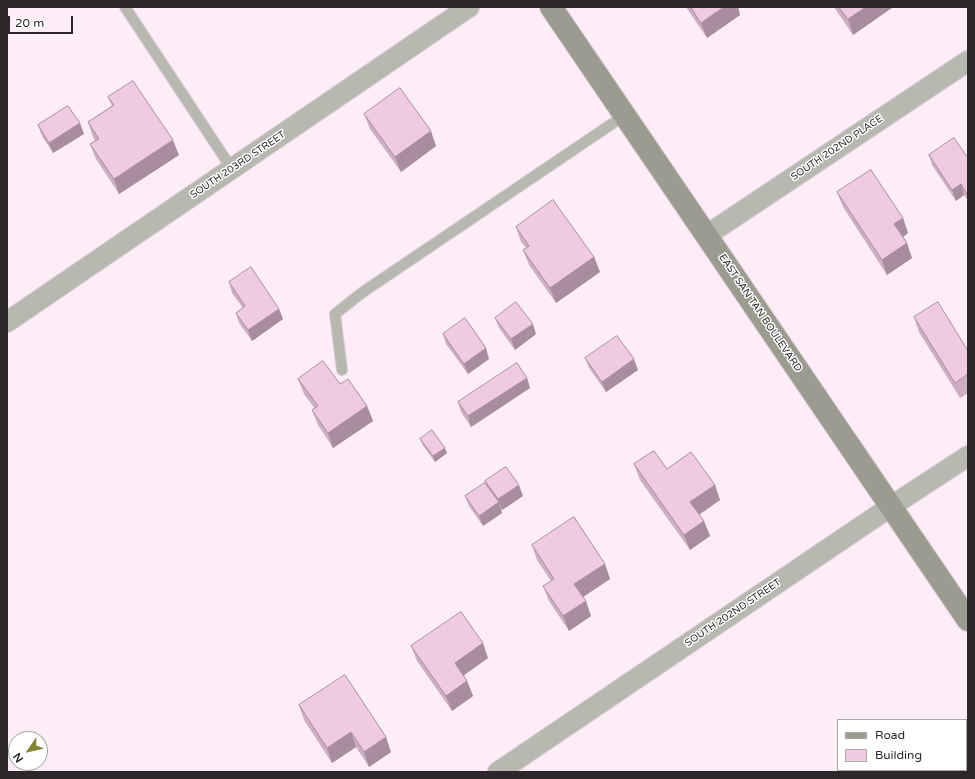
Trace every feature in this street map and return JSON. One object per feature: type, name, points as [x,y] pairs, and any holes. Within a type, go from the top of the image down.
[{"type":"street","name":"SOUTH 203RD STREET","points":[[7,322],[469,7]]},
{"type":"street","name":"EAST SAN TAN BOULEVARD","points":[[551,7],[968,620]]},
{"type":"street","name":"SOUTH 202ND PLACE","points":[[707,235],[968,60]]},
{"type":"street","name":"SOUTH 202ND STREET","points":[[498,772],[968,456]]},
{"type":"lane","points":[[125,7],[232,168]]},
{"type":"lane","points":[[342,370],[335,314],[363,292],[625,115]]},
{"type":"building","points":[[691,7],[724,7],[701,23]]},
{"type":"building","points":[[839,7],[866,7],[848,19]]},
{"type":"building","points":[[133,81],[173,140],[114,179],[90,144],[99,139],[88,122],[114,105],[108,97]]},
{"type":"building","points":[[400,88],[431,131],[395,157],[364,114]]},
{"type":"building","points":[[68,106],[80,123],[49,143],[38,125]]},
{"type":"building","points":[[954,138],[968,158],[967,194],[961,184],[952,190],[929,155]]},
{"type":"building","points":[[871,170],[903,218],[894,224],[907,243],[882,260],[837,192]]},
{"type":"building","points":[[553,200],[594,257],[550,288],[523,250],[529,246],[516,227]]},
{"type":"building","points":[[251,267],[279,309],[248,330],[236,313],[245,306],[229,282]]},
{"type":"building","points":[[516,302],[533,324],[511,339],[495,318]]},
{"type":"building","points":[[938,302],[968,351],[968,374],[955,383],[914,317]]},
{"type":"building","points":[[465,318],[486,348],[464,364],[443,334]]},
{"type":"building","points":[[617,336],[634,359],[602,382],[585,358]]},
{"type":"building","points":[[323,361],[340,384],[348,379],[367,406],[328,433],[312,410],[318,406],[298,379]]},
{"type":"building","points":[[517,363],[527,378],[468,416],[458,402]]},
{"type":"building","points":[[432,430],[445,448],[433,456],[420,439]]},
{"type":"building","points":[[654,451],[667,469],[691,452],[715,485],[690,502],[704,521],[684,535],[634,464]]},
{"type":"building","points":[[506,467],[519,485],[498,499],[485,481]]},
{"type":"building","points":[[485,483],[499,502],[479,516],[465,496]]},
{"type":"building","points":[[574,517],[605,564],[574,584],[586,601],[563,616],[543,586],[554,579],[532,545]]},
{"type":"building","points":[[461,612],[483,643],[455,663],[467,681],[446,696],[411,646]]},
{"type":"building","points":[[345,675],[386,737],[364,752],[351,732],[327,748],[299,705]]},
{"type":"building","points":[[840,771],[895,772],[841,772]]}]
